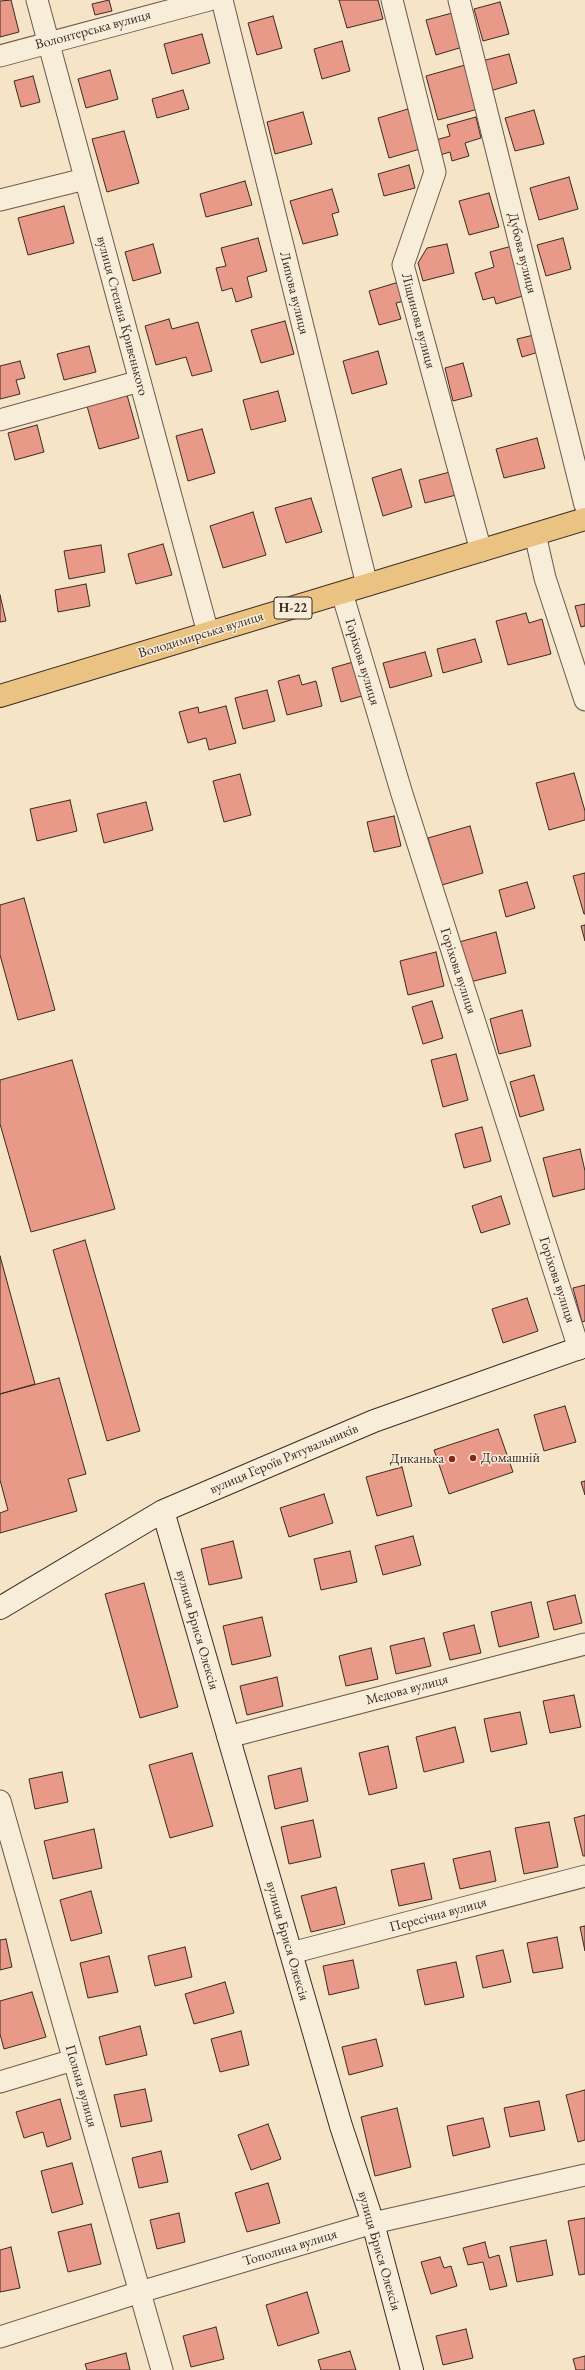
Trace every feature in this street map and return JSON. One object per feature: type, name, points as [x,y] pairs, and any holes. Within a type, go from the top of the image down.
[{"type":"main road","name":"Володимирська вулиця","points":[[0,696],[585,519]]},
{"type":"street","name":"вулиця Степана Кривенького","points":[[37,0],[208,633]]},
{"type":"street","name":"Волонтерська вулиця","points":[[0,56],[209,0]]},
{"type":"street","name":"Липова вулиця","points":[[222,0],[367,585]]},
{"type":"street","name":"Ліщинова вулиця","points":[[392,0],[435,172],[403,265],[481,551]]},
{"type":"street","name":"Дубова вулиця","points":[[459,0],[585,505]]},
{"type":"street","points":[[0,200],[85,178]]},
{"type":"street","points":[[0,420],[140,381]]},
{"type":"street","points":[[535,534],[545,578],[585,700]]},
{"type":"street","name":"Горіхова вулиця","points":[[342,593],[402,794],[582,1347]]},
{"type":"street","name":"вулиця Героїв Рятувальників","points":[[0,1608],[163,1511],[374,1421],[582,1347]]},
{"type":"street","name":"вулиця Брися Олексія","points":[[163,1511],[341,2126],[373,2223],[412,2370]]},
{"type":"street","name":"Медова вулиця","points":[[228,1737],[585,1644]]},
{"type":"street","name":"Польна вулиця","points":[[0,1801],[162,2370]]},
{"type":"street","name":"Пересічна вулиця","points":[[291,1953],[585,1876]]},
{"type":"street","points":[[0,2082],[73,2060]]},
{"type":"street","name":"Тополина вулиця","points":[[0,2337],[140,2292],[373,2223],[585,2174]]},
{"type":"building","points":[[11,0],[19,32],[0,37],[0,1]]},
{"type":"building","points":[[109,0],[112,11],[95,15],[92,4]]},
{"type":"building","points":[[339,0],[378,0],[383,19],[347,28]]},
{"type":"building","points":[[500,2],[509,34],[483,41],[474,9]]},
{"type":"building","points":[[456,12],[466,46],[436,55],[426,20]]},
{"type":"building","points":[[273,16],[282,48],[257,55],[248,23]]},
{"type":"building","points":[[202,34],[210,63],[172,74],[164,44]]},
{"type":"building","points":[[342,41],[350,71],[322,79],[314,49]]},
{"type":"building","points":[[509,54],[517,83],[490,91],[482,61]]},
{"type":"building","points":[[465,65],[478,109],[438,120],[426,76]]},
{"type":"building","points":[[110,70],[118,99],[86,108],[78,79]]},
{"type":"building","points":[[33,76],[40,102],[21,107],[14,81]]},
{"type":"building","points":[[183,90],[189,109],[157,118],[152,99]]},
{"type":"building","points":[[408,109],[420,149],[389,158],[378,118]]},
{"type":"building","points":[[534,110],[544,144],[515,151],[505,118]]},
{"type":"building","points":[[303,112],[312,144],[275,154],[267,122]]},
{"type":"building","points":[[476,117],[481,138],[465,143],[469,156],[452,161],[450,152],[440,155],[436,140],[450,136],[447,125]]},
{"type":"building","points":[[124,131],[139,183],[107,192],[92,139]]},
{"type":"building","points":[[409,165],[415,188],[384,196],[378,174]]},
{"type":"building","points":[[569,177],[578,209],[539,220],[530,188]]},
{"type":"building","points":[[245,181],[252,205],[206,217],[200,194]]},
{"type":"building","points":[[332,189],[339,212],[332,214],[338,235],[303,244],[290,201]]},
{"type":"building","points":[[489,193],[499,227],[469,235],[459,201]]},
{"type":"building","points":[[64,206],[74,243],[28,255],[18,218]]},
{"type":"building","points":[[258,238],[267,271],[247,277],[252,297],[236,302],[232,288],[222,291],[216,268],[226,266],[221,248]]},
{"type":"building","points":[[563,238],[571,269],[546,276],[537,245]]},
{"type":"building","points":[[153,244],[161,273],[133,281],[125,252]]},
{"type":"building","points":[[447,244],[454,273],[423,281],[418,263],[427,248]]},
{"type":"building","points":[[512,246],[526,295],[496,304],[494,297],[483,300],[475,273],[494,267],[490,252]]},
{"type":"building","points":[[399,282],[404,301],[396,303],[401,319],[379,325],[369,291]]},
{"type":"building","points":[[169,319],[172,329],[198,322],[212,371],[192,376],[186,357],[156,365],[145,326]]},
{"type":"building","points":[[285,321],[294,354],[261,363],[251,330]]},
{"type":"building","points":[[538,334],[542,351],[522,357],[517,339]]},
{"type":"building","points":[[89,346],[96,372],[64,380],[57,354]]},
{"type":"building","points":[[378,351],[387,384],[352,394],[343,361]]},
{"type":"building","points":[[20,361],[25,378],[16,380],[20,394],[0,399],[0,366]]},
{"type":"building","points":[[463,363],[472,396],[453,401],[445,368]]},
{"type":"building","points":[[278,391],[286,421],[251,430],[243,400]]},
{"type":"building","points":[[127,395],[139,438],[99,449],[87,406]]},
{"type":"building","points":[[37,425],[44,452],[15,460],[8,433]]},
{"type":"building","points":[[202,429],[215,473],[188,481],[176,436]]},
{"type":"building","points":[[537,438],[545,468],[504,478],[496,449]]},
{"type":"building","points":[[401,469],[412,507],[383,516],[372,478]]},
{"type":"building","points":[[454,471],[460,494],[425,503],[419,480]]},
{"type":"building","points":[[311,498],[322,532],[286,543],[275,508]]},
{"type":"building","points":[[253,512],[266,555],[223,568],[210,526]]},
{"type":"building","points":[[163,544],[172,575],[136,584],[128,554]]},
{"type":"building","points":[[101,545],[105,572],[69,579],[64,551]]},
{"type":"building","points":[[86,584],[90,606],[58,612],[55,590]]},
{"type":"building","points":[[0,595],[6,621],[0,622]]},
{"type":"building","points":[[585,604],[585,626],[581,627],[575,606]]},
{"type":"building","points":[[526,613],[529,623],[542,619],[551,654],[508,665],[496,621]]},
{"type":"building","points":[[475,639],[482,662],[443,673],[437,649]]},
{"type":"building","points":[[425,652],[432,676],[390,688],[383,663]]},
{"type":"building","points":[[360,660],[369,694],[341,702],[332,668]]},
{"type":"building","points":[[299,675],[302,685],[316,681],[322,706],[287,715],[278,681]]},
{"type":"building","points":[[267,690],[275,721],[243,729],[235,698]]},
{"type":"building","points":[[226,706],[236,743],[209,750],[206,738],[188,743],[179,712],[198,707],[199,713]]},
{"type":"building","points":[[574,773],[585,811],[585,820],[549,830],[536,783]]},
{"type":"building","points":[[240,774],[251,815],[224,822],[213,781]]},
{"type":"building","points":[[70,800],[77,831],[37,841],[30,809]]},
{"type":"building","points":[[146,802],[153,830],[104,843],[97,814]]},
{"type":"building","points":[[394,816],[401,846],[374,852],[367,822]]},
{"type":"building","points":[[470,826],[483,873],[442,885],[428,838]]},
{"type":"building","points":[[585,873],[585,914],[584,914],[573,876]]},
{"type":"building","points":[[527,882],[535,908],[506,917],[499,890]]},
{"type":"building","points":[[24,898],[55,1010],[18,1020],[0,955],[0,905]]},
{"type":"building","points":[[585,925],[585,941],[581,926]]},
{"type":"building","points":[[496,932],[506,973],[470,982],[459,942]]},
{"type":"building","points":[[436,952],[444,986],[408,995],[400,961]]},
{"type":"building","points":[[432,1001],[443,1038],[423,1044],[412,1007]]},
{"type":"building","points":[[522,1010],[531,1046],[499,1054],[490,1019]]},
{"type":"building","points":[[456,1054],[468,1100],[443,1107],[431,1060]]},
{"type":"building","points":[[72,1060],[115,1209],[31,1232],[0,1124],[0,1080]]},
{"type":"building","points":[[534,1075],[544,1110],[520,1117],[510,1082]]},
{"type":"building","points":[[482,1127],[491,1161],[464,1168],[455,1134]]},
{"type":"building","points":[[580,1149],[585,1171],[585,1189],[553,1197],[543,1158]]},
{"type":"building","points":[[501,1196],[510,1224],[481,1233],[472,1206]]},
{"type":"building","points":[[85,1240],[140,1431],[107,1441],[53,1250]]},
{"type":"building","points":[[0,1256],[35,1384],[0,1394]]},
{"type":"building","points":[[585,1285],[585,1321],[582,1322],[573,1288]]},
{"type":"building","points":[[527,1298],[538,1331],[503,1343],[492,1309]]},
{"type":"building","points":[[59,1378],[86,1474],[68,1479],[77,1511],[0,1533],[0,1513],[8,1510],[0,1480],[0,1394]]},
{"type":"building","points":[[565,1406],[576,1442],[544,1451],[534,1415]]},
{"type":"building","points":[[498,1429],[513,1472],[449,1494],[434,1450]]},
{"type":"building","points":[[402,1467],[412,1506],[377,1516],[366,1477]]},
{"type":"building","points":[[585,1481],[585,1495],[581,1482]]},
{"type":"building","points":[[324,1494],[333,1523],[289,1537],[280,1508]]},
{"type":"building","points":[[413,1536],[421,1565],[383,1575],[375,1546]]},
{"type":"building","points":[[233,1541],[242,1578],[209,1585],[201,1549]]},
{"type":"building","points":[[350,1551],[357,1582],[321,1590],[314,1559]]},
{"type":"building","points":[[144,1583],[178,1707],[140,1718],[105,1594]]},
{"type":"building","points":[[575,1595],[582,1623],[554,1630],[547,1602]]},
{"type":"building","points":[[531,1602],[539,1637],[499,1647],[491,1612]]},
{"type":"building","points":[[262,1617],[271,1656],[232,1665],[223,1626]]},
{"type":"building","points":[[474,1625],[481,1653],[450,1660],[443,1633]]},
{"type":"building","points":[[424,1638],[431,1666],[396,1674],[390,1646]]},
{"type":"building","points":[[371,1648],[378,1679],[346,1686],[339,1656]]},
{"type":"building","points":[[277,1677],[283,1706],[247,1715],[240,1686]]},
{"type":"building","points":[[574,1695],[581,1727],[550,1733],[543,1701]]},
{"type":"building","points":[[520,1712],[527,1744],[491,1752],[484,1719]]},
{"type":"building","points":[[455,1727],[464,1762],[424,1772],[416,1737]]},
{"type":"building","points":[[388,1746],[397,1788],[369,1795],[359,1753]]},
{"type":"building","points":[[192,1753],[213,1826],[170,1838],[149,1765]]},
{"type":"building","points":[[301,1768],[308,1801],[275,1809],[268,1776]]},
{"type":"building","points":[[62,1772],[68,1802],[35,1809],[29,1779]]},
{"type":"building","points":[[585,1815],[585,1856],[583,1856],[574,1818]]},
{"type":"building","points":[[313,1820],[321,1857],[289,1864],[281,1827]]},
{"type":"building","points":[[549,1822],[558,1867],[524,1874],[515,1828]]},
{"type":"building","points":[[94,1829],[102,1868],[53,1879],[44,1841]]},
{"type":"building","points":[[490,1851],[496,1881],[460,1889],[453,1859]]},
{"type":"building","points":[[424,1863],[432,1899],[399,1906],[391,1870]]},
{"type":"building","points":[[336,1887],[345,1924],[311,1932],[301,1896]]},
{"type":"building","points":[[91,1891],[102,1933],[71,1941],[60,1900]]},
{"type":"building","points":[[585,1926],[585,1951],[580,1927]]},
{"type":"building","points":[[557,1937],[563,1968],[533,1973],[527,1943]]},
{"type":"building","points":[[6,1939],[12,1967],[0,1970],[0,1940]]},
{"type":"building","points":[[185,1947],[192,1977],[155,1986],[148,1956]]},
{"type":"building","points":[[503,1950],[511,1982],[483,1988],[476,1956]]},
{"type":"building","points":[[109,1956],[118,1992],[88,1998],[80,1963]]},
{"type":"building","points":[[353,1960],[359,1988],[329,1995],[323,1966]]},
{"type":"building","points":[[456,1962],[464,1997],[425,2005],[417,1970]]},
{"type":"building","points":[[225,1982],[234,2013],[194,2024],[185,1994]]},
{"type":"building","points":[[32,1992],[46,2037],[4,2049],[0,2034],[0,2001]]},
{"type":"building","points":[[140,2026],[147,2055],[106,2065],[99,2037]]},
{"type":"building","points":[[241,2031],[249,2065],[220,2072],[211,2039]]},
{"type":"building","points":[[376,2039],[383,2066],[349,2075],[342,2047]]},
{"type":"building","points":[[145,2089],[152,2121],[121,2127],[114,2095]]},
{"type":"building","points":[[585,2090],[585,2140],[578,2142],[566,2095]]},
{"type":"building","points":[[60,2099],[71,2139],[47,2147],[43,2132],[24,2138],[16,2112]]},
{"type":"building","points":[[539,2101],[545,2130],[510,2137],[504,2108]]},
{"type":"building","points":[[397,2108],[411,2167],[375,2176],[361,2117]]},
{"type":"building","points":[[483,2118],[490,2147],[453,2156],[447,2126]]},
{"type":"building","points":[[268,2124],[281,2159],[251,2170],[238,2135]]},
{"type":"building","points":[[161,2151],[168,2182],[139,2188],[132,2158]]},
{"type":"building","points":[[72,2163],[83,2204],[52,2213],[41,2171]]},
{"type":"building","points":[[268,2183],[280,2223],[247,2232],[235,2193]]},
{"type":"building","points":[[179,2213],[185,2242],[157,2249],[150,2220]]},
{"type":"building","points":[[585,2218],[585,2274],[579,2275],[568,2221]]},
{"type":"building","points":[[91,2224],[101,2264],[68,2272],[58,2232]]},
{"type":"building","points":[[546,2240],[553,2275],[517,2282],[510,2247]]},
{"type":"building","points":[[485,2242],[489,2258],[499,2255],[507,2286],[490,2290],[483,2262],[468,2265],[463,2248]]},
{"type":"building","points":[[11,2247],[20,2288],[0,2292],[0,2250]]},
{"type":"building","points":[[440,2257],[444,2268],[451,2266],[457,2286],[431,2294],[421,2262]]},
{"type":"building","points":[[307,2292],[319,2333],[278,2346],[266,2305]]},
{"type":"building","points":[[216,2327],[224,2359],[191,2367],[183,2336]]},
{"type":"building","points":[[466,2329],[473,2358],[443,2365],[436,2336]]},
{"type":"building","points":[[350,2351],[356,2370],[321,2370],[318,2360]]},
{"type":"building","points":[[126,2353],[130,2370],[87,2370],[85,2364]]},
{"type":"building","points":[[585,2356],[585,2370],[576,2370],[573,2359]]},
{"type":"place","name":"Домашній","points":[[473,1458]]},
{"type":"place","name":"Диканька","points":[[452,1459]]}]
